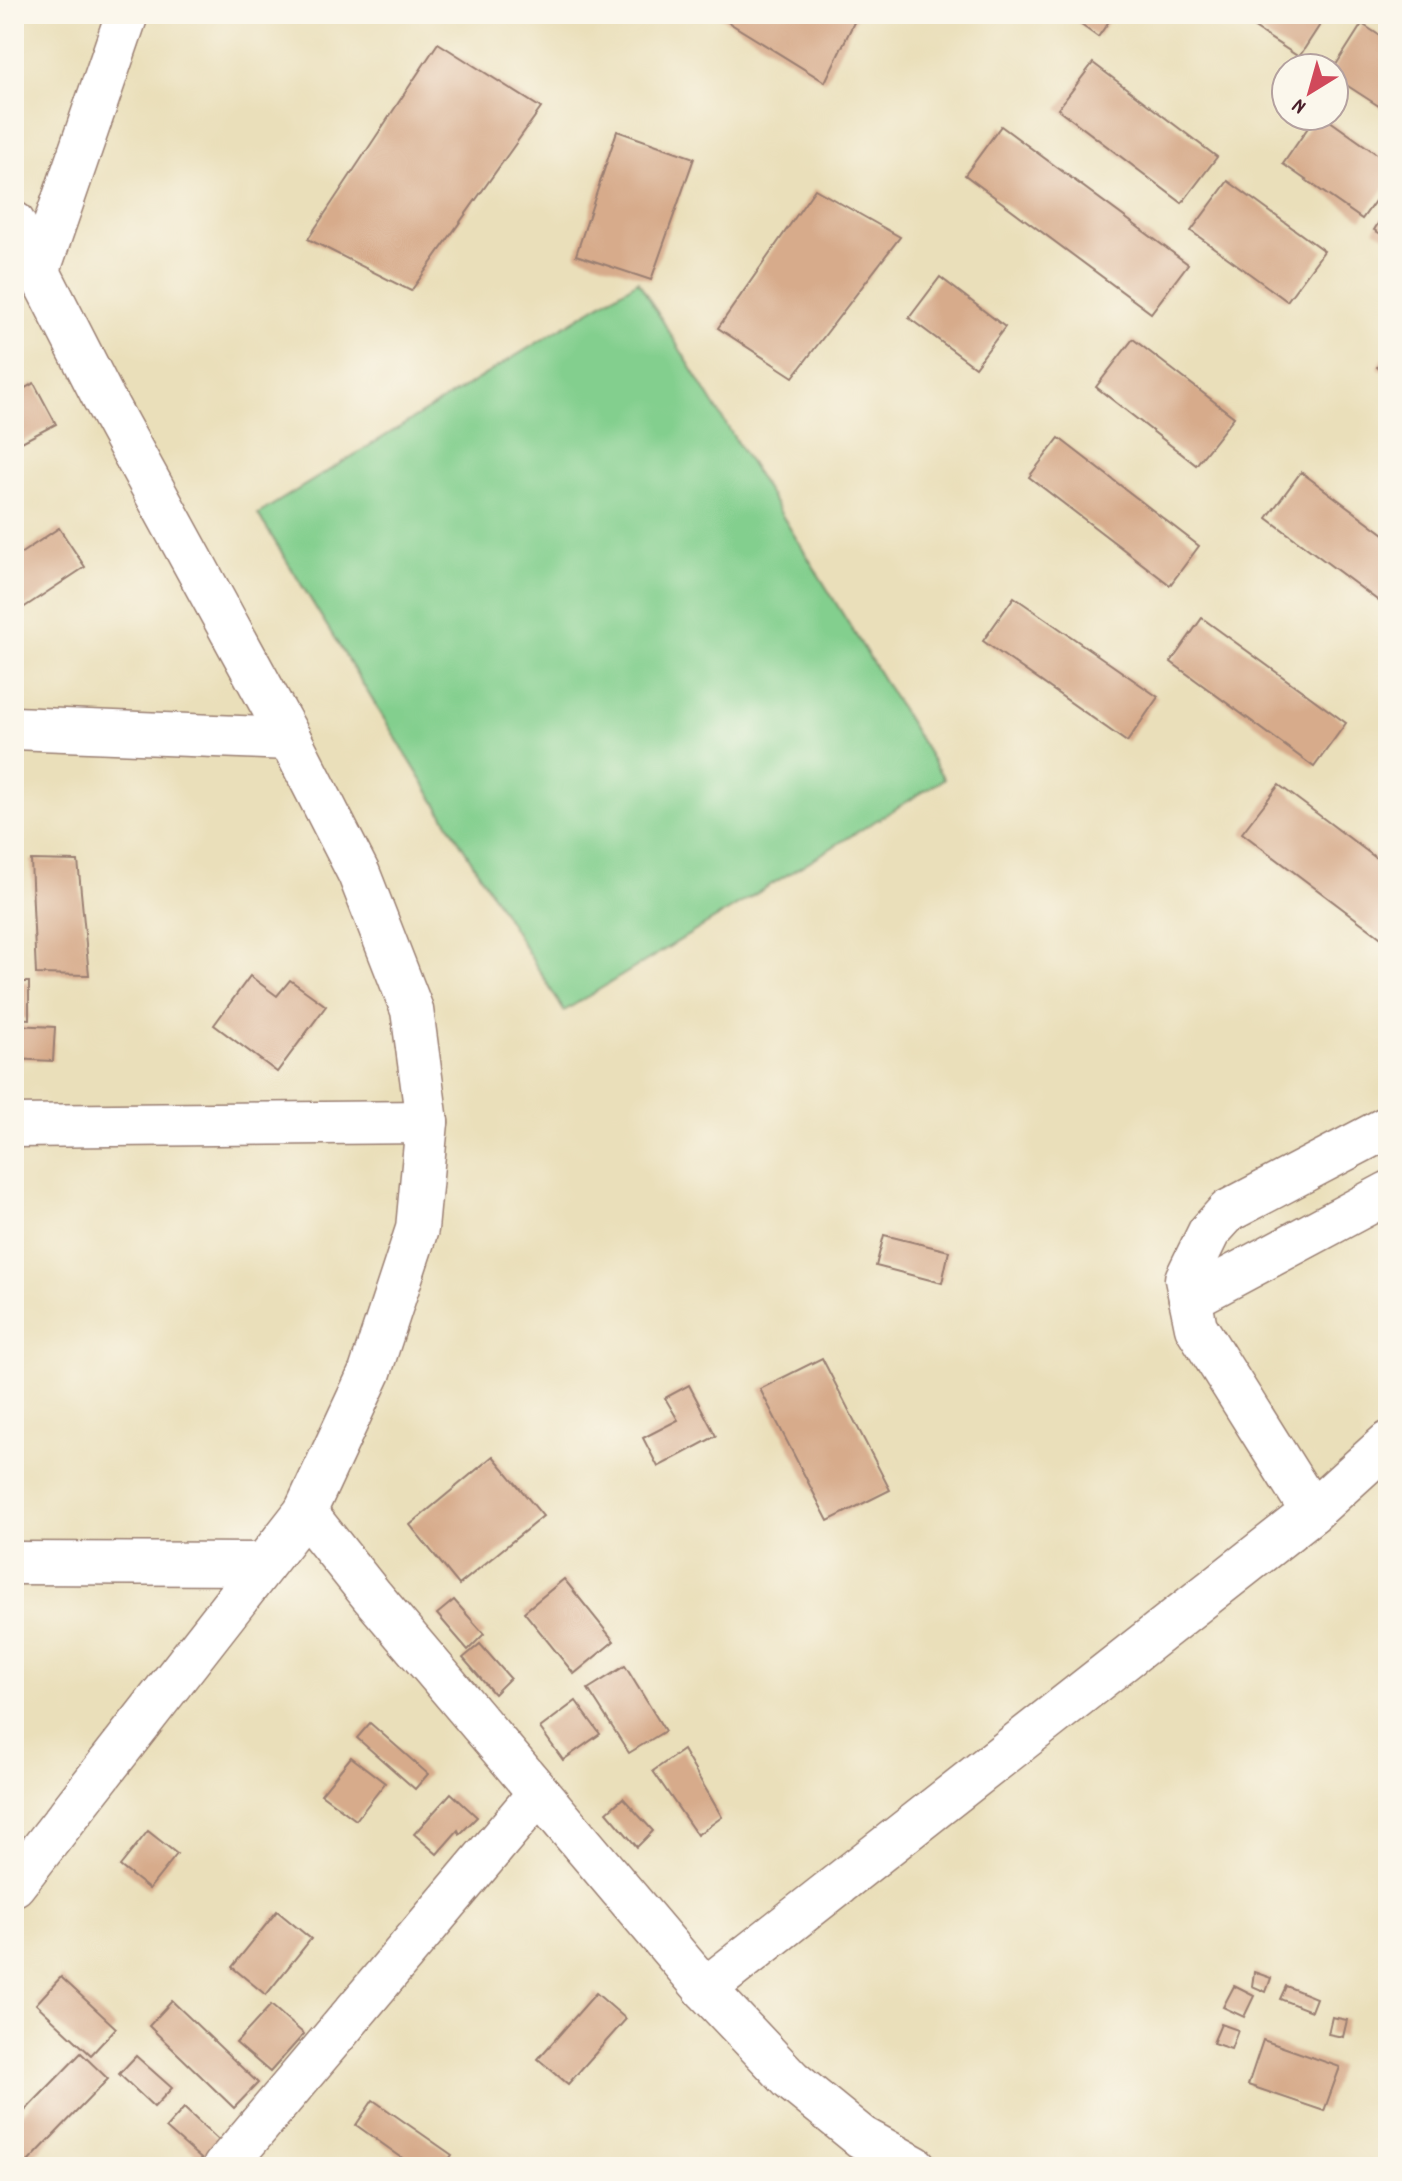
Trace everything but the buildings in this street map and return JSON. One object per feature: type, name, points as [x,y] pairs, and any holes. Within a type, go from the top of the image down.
[{"type":"street","points":[[39,270],[127,14]]},
{"type":"street","points":[[14,223],[104,399],[290,739],[359,874],[412,1010],[427,1122],[417,1229],[370,1372],[305,1512],[14,1885]]},
{"type":"street","points":[[14,728],[290,739]]},
{"type":"street","points":[[14,1126],[427,1122]]},
{"type":"street","points":[[1312,1512],[1196,1327],[1186,1279],[1209,1232],[1228,1211],[1388,1127]]},
{"type":"street","points":[[1190,1299],[1388,1193]]},
{"type":"street","points":[[705,1989],[1312,1512],[1388,1443]]},
{"type":"street","points":[[305,1512],[372,1596],[705,1989],[791,2080],[861,2137],[915,2167]]},
{"type":"street","points":[[14,1563],[264,1564]]},
{"type":"street","points":[[224,2167],[539,1793]]},
{"type":"green space","points":[[638,281],[944,779],[564,1011],[258,514]]}]
